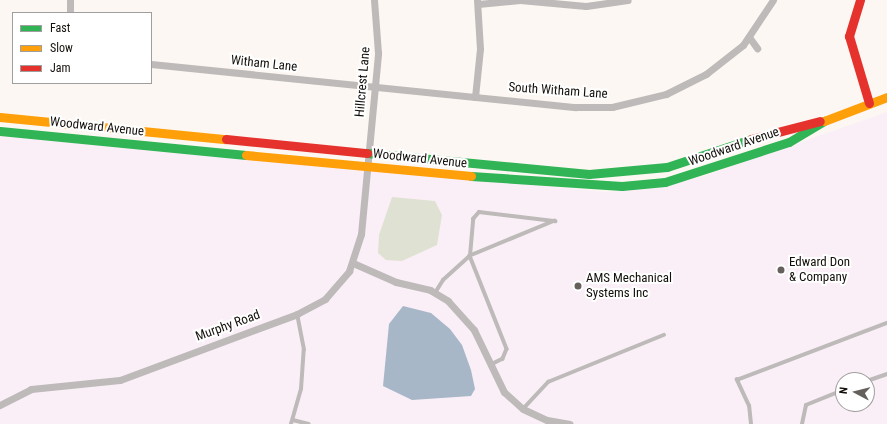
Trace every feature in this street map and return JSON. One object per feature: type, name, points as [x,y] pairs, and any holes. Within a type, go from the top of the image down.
[{"type":"street","points":[[70,0],[70,12]]},
{"type":"street","name":"Hillcrest Lane","points":[[368,167],[378,46],[374,0]]},
{"type":"street","points":[[475,97],[480,49],[478,2],[509,0],[586,6],[628,0]]},
{"type":"street","name":"South Witham Lane","points":[[374,88],[595,108],[644,101],[706,74],[749,37],[773,0]]},
{"type":"street","points":[[860,0],[851,20],[849,36],[869,103]]},
{"type":"street","points":[[749,37],[757,48]]},
{"type":"street","name":"Witham Lane","points":[[152,64],[374,88]]},
{"type":"street","name":"Woodward Avenue","points":[[0,130],[368,167],[583,186],[650,184],[732,163],[789,142],[826,120],[887,97]]},
{"type":"street","name":"Woodward Avenue","points":[[0,117],[558,171],[624,172],[685,163],[789,127],[826,120]]},
{"type":"street","name":"Murphy Road","points":[[0,405],[30,389],[120,380],[297,314],[325,299],[353,263],[361,234],[368,167]]},
{"type":"street","points":[[353,263],[435,293],[448,301],[474,330],[489,365],[504,392],[524,409],[556,423],[570,424]]},
{"type":"lane","points":[[435,293],[443,280],[470,256],[555,221],[480,212],[473,219],[470,256],[507,349],[503,359],[489,365]]},
{"type":"lane","points":[[291,424],[304,350],[297,314]]},
{"type":"lane","points":[[751,424],[749,406],[737,380],[887,323]]},
{"type":"lane","points":[[524,409],[548,382],[664,335]]},
{"type":"lane","points":[[875,378],[887,374]]},
{"type":"lane","points":[[802,424],[806,405],[835,393]]},
{"type":"lane","points":[[292,420],[309,424]]},
{"type":"shaded area","points":[[887,112],[887,424],[0,424],[0,134],[607,192],[659,187],[701,177]]},
{"type":"shaded area","points":[[392,197],[435,201],[442,215],[437,245],[402,261],[386,260],[378,253],[379,235]]},
{"type":"water","points":[[403,306],[431,313],[450,329],[462,345],[471,370],[475,389],[471,396],[412,400],[383,386],[389,324]]},
{"type":"traffic: fast","points":[[471,176],[622,186],[665,182],[789,142],[824,121]]},
{"type":"traffic: fast","points":[[0,131],[246,155]]},
{"type":"traffic: fast","points":[[367,153],[589,174],[667,167],[751,139]]},
{"type":"traffic: slow","points":[[824,121],[887,97]]},
{"type":"traffic: slow","points":[[0,117],[226,139]]},
{"type":"traffic: slow","points":[[246,155],[471,176]]},
{"type":"traffic: jam","points":[[860,0],[849,36],[869,103]]},
{"type":"traffic: jam","points":[[751,139],[820,121]]},
{"type":"traffic: jam","points":[[226,139],[367,153]]},
{"type":"place","name":"Edward Don & Company","points":[[781,270]]},
{"type":"place","name":"AMS Mechanical Systems Inc","points":[[578,286]]}]
